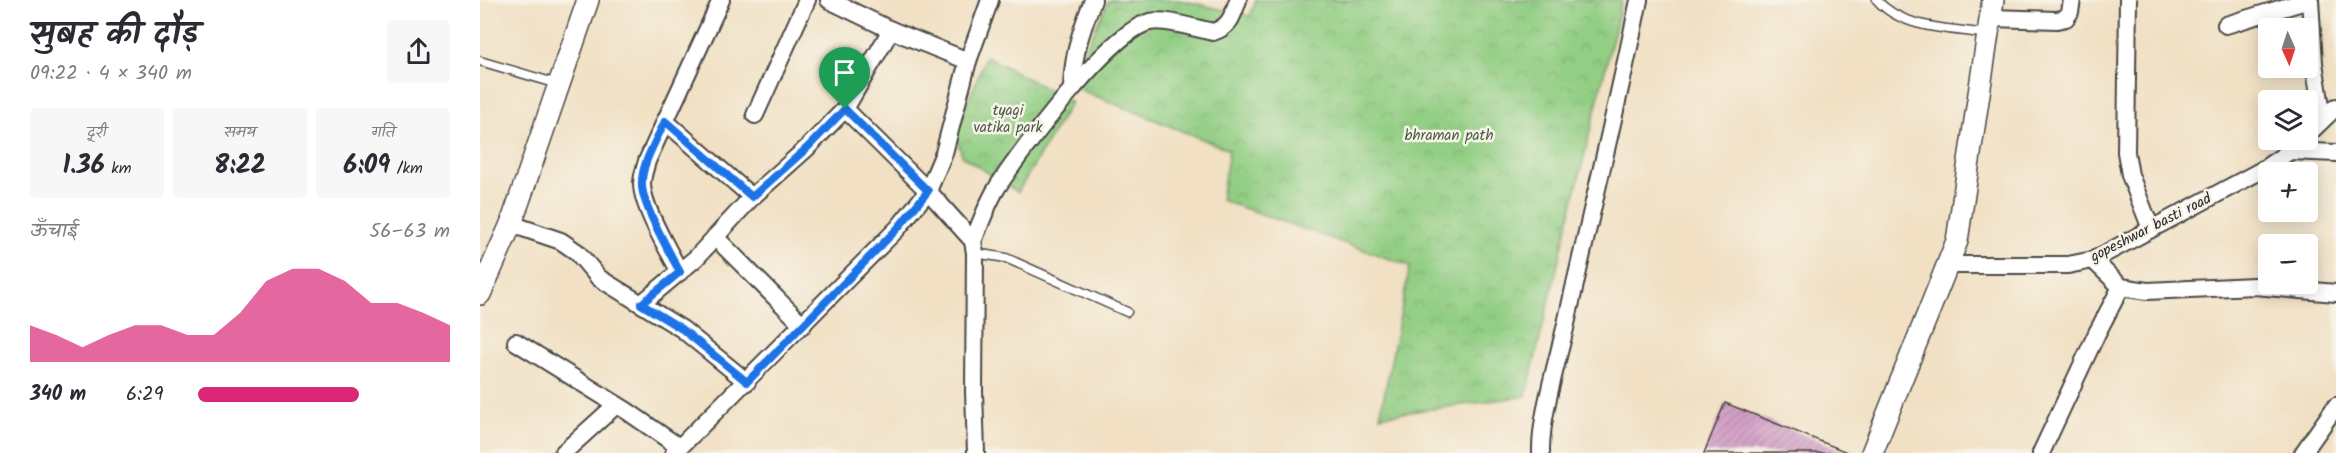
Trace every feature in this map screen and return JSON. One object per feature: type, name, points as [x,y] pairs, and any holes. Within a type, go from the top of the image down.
[{"type":"street","points":[[480,294],[511,224],[588,0]]},
{"type":"street","points":[[680,272],[662,240],[642,187],[647,161],[722,0]]},
{"type":"street","points":[[756,115],[807,0]]},
{"type":"street","points":[[830,0],[891,30],[968,61]]},
{"type":"street","points":[[516,342],[616,405],[680,451],[898,228],[928,191],[944,153],[968,61],[990,0]]},
{"type":"street","points":[[1072,88],[1073,62],[1077,45],[1093,0]]},
{"type":"street","points":[[976,453],[974,247],[998,185],[1060,101],[1116,44],[1138,27],[1152,21],[1159,21],[1213,32],[1226,25],[1231,19],[1238,0]]},
{"type":"street","points":[[1541,453],[1547,408],[1639,0]]},
{"type":"street","points":[[1872,453],[1957,242],[1990,17],[2057,20],[2066,18],[2070,12],[2072,0]]},
{"type":"street","points":[[2128,0],[2126,152],[2130,175],[2151,229]]},
{"type":"street","points":[[2226,25],[2309,0],[2314,63],[2323,120]]},
{"type":"street","points":[[641,304],[696,258],[752,197],[807,148],[845,109],[891,30]]},
{"type":"street","points":[[2318,125],[2336,107]]},
{"type":"street","points":[[845,109],[928,191],[974,247]]},
{"type":"street","points":[[665,121],[752,197]]},
{"type":"street","points":[[2318,149],[2336,153]]},
{"type":"street","name":"gopeshwar basti road","points":[[1947,265],[2068,265],[2093,260],[2262,170],[2289,150]]},
{"type":"street","points":[[511,224],[561,241],[577,252],[599,278],[682,329],[747,382]]},
{"type":"street","points":[[715,237],[803,325]]},
{"type":"street","points":[[2093,260],[2121,287],[2147,291],[2254,286],[2336,293]]},
{"type":"street","points":[[2041,453],[2121,287]]},
{"type":"street","points":[[563,453],[616,405]]},
{"type":"street","points":[[2303,453],[2336,406]]},
{"type":"lane","points":[[1877,0],[1887,10],[1912,23],[1990,17]]},
{"type":"lane","points":[[1887,10],[1888,0]]},
{"type":"lane","points":[[480,61],[558,84]]},
{"type":"lane","points":[[974,247],[1006,258],[1127,312]]},
{"type":"green space","name":"bhraman path","points":[[1109,0],[1180,0],[1250,16],[1256,0],[1622,0],[1526,396],[1380,416],[1410,266],[1221,200],[1229,150],[1071,86],[1073,74]]},
{"type":"green space","name":"tyagi vatika park","points":[[986,56],[1071,102],[1018,192],[963,157],[955,135]]},
{"type":"building","points":[[1725,403],[1847,452],[1847,453],[1704,453]]},
{"type":"route","points":[[845,109],[928,191],[898,228],[747,382],[682,329],[641,304],[680,272],[662,240],[642,187],[647,161],[665,121],[752,197],[807,148],[845,109]]}]
